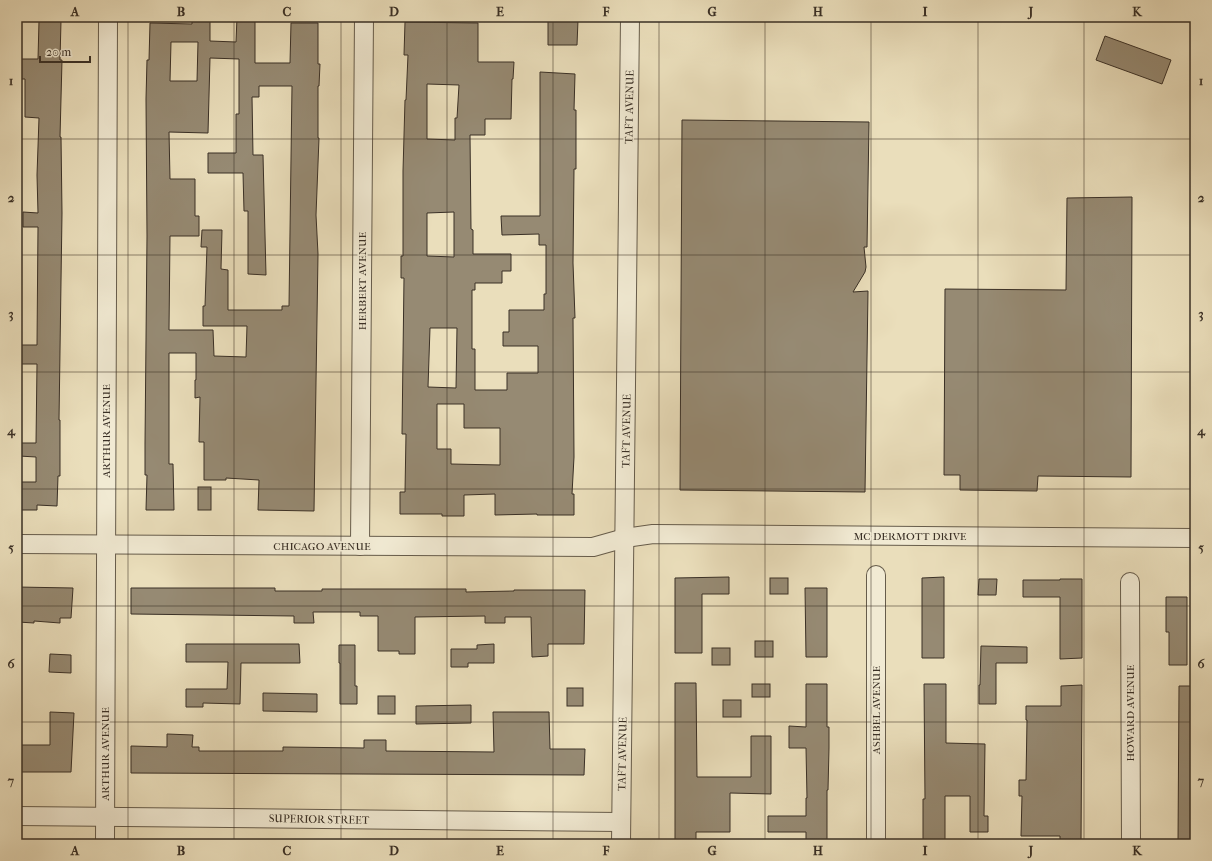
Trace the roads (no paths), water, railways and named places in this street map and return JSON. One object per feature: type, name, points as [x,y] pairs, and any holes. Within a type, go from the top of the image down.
[{"type":"street","name":"ARTHUR AVENUE","points":[[105,844],[108,17]]},
{"type":"street","name":"HERBERT AVENUE","points":[[360,546],[364,17]]},
{"type":"street","name":"TAFT AVENUE","points":[[621,844],[630,17]]},
{"type":"street","name":"MC DERMOTT DRIVE","points":[[625,538],[653,534],[1195,538]]},
{"type":"street","name":"CHICAGO AVENUE","points":[[17,544],[593,547],[625,538]]},
{"type":"street","name":"ASHBEL AVENUE","points":[[876,575],[876,844]]},
{"type":"street","name":"HOWARD AVENUE","points":[[1130,582],[1131,844]]},
{"type":"street","name":"SUPERIOR STREET","points":[[17,816],[621,822]]}]
